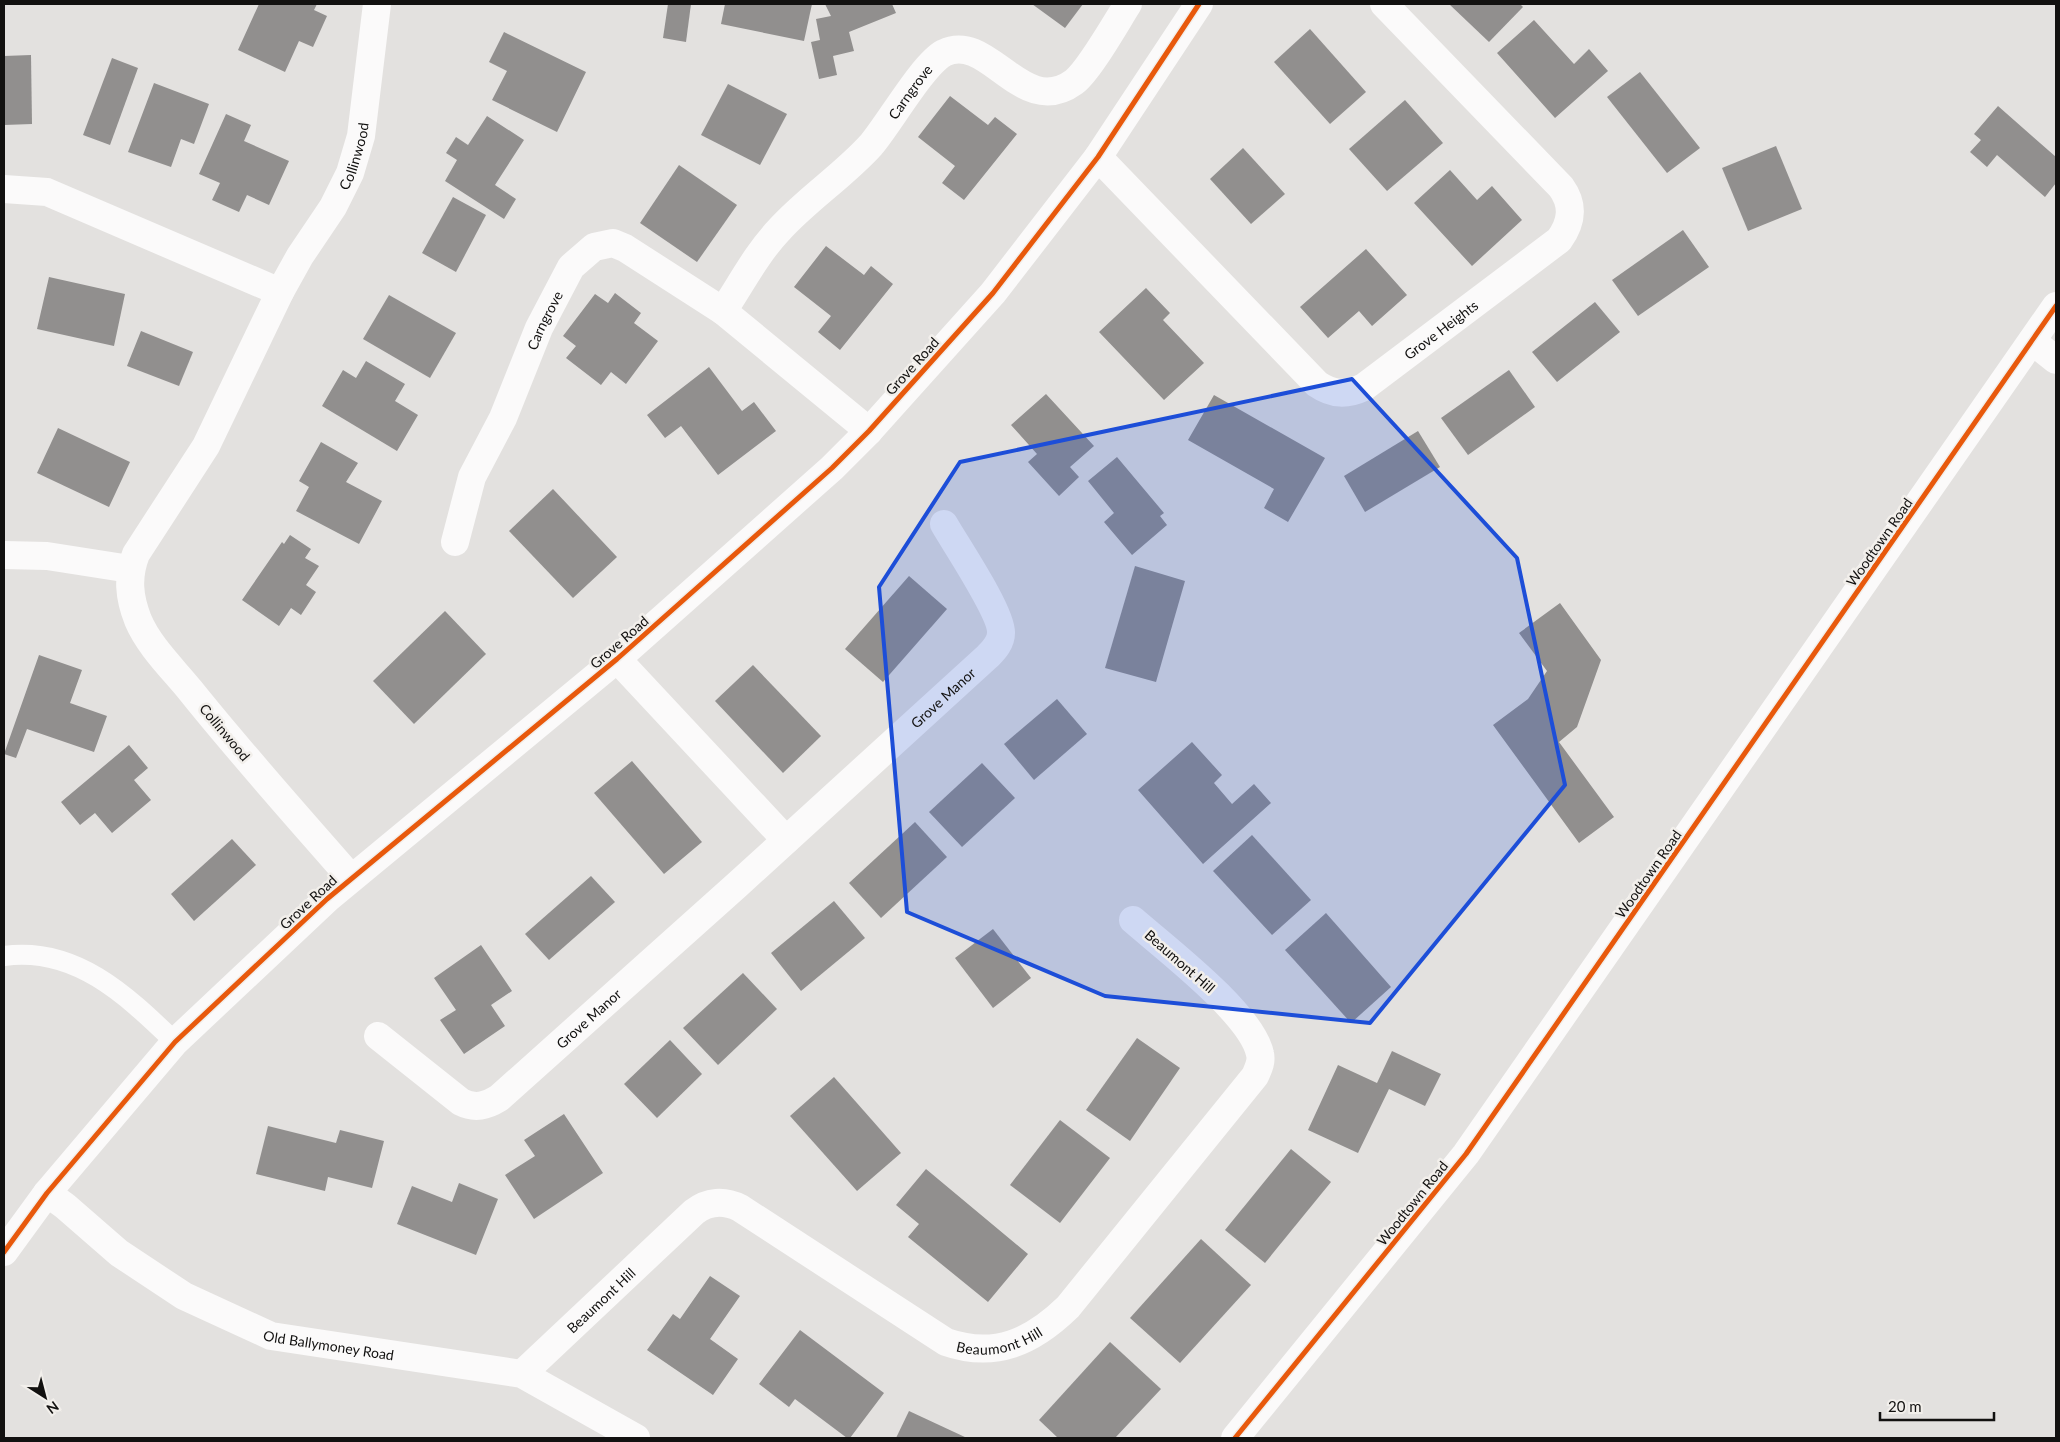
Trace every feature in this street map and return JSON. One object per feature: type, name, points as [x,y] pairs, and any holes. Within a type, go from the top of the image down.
[{"type":"street","name":"Collinwood","points":[[351,878],[224,733],[148,637],[132,604],[129,588],[130,569],[145,538],[206,446],[280,292],[342,191],[356,156],[361,136],[377,4]]},
{"type":"street","name":"Carngrove","points":[[723,311],[769,241],[793,215],[872,143],[936,59],[952,50],[963,49],[983,57],[1016,81],[1028,87],[1057,90],[1079,78],[1128,4]]},
{"type":"street","name":"Grove Road","points":[[4,1252],[46,1193],[175,1042],[351,878],[617,659],[832,468],[869,432],[993,293],[1098,157],[1199,4]]},
{"type":"street","name":"Grove Heights","points":[[1098,157],[1317,384],[1336,394],[1350,392],[1364,386],[1559,240],[1571,214],[1569,202],[1561,187],[1384,4]]},
{"type":"street","points":[[4,190],[47,192],[280,292]]},
{"type":"street","name":"Carngrove","points":[[455,542],[472,477],[503,418],[539,328],[552,302],[571,267],[583,254],[594,247],[607,243],[625,248],[723,311],[869,432]]},
{"type":"street","name":"Woodtown Road","points":[[1235,1438],[1466,1154],[2056,306]]},
{"type":"street","points":[[2032,341],[2056,360]]},
{"type":"street","name":"Grove Manor","points":[[378,1036],[461,1102],[475,1106],[490,1104],[499,1098],[786,840],[988,656],[998,644],[1001,628],[997,616],[944,524]]},
{"type":"street","points":[[4,555],[47,556],[130,569]]},
{"type":"street","points":[[617,659],[786,840]]},
{"type":"street","name":"Beaumont Hill","points":[[522,1374],[694,1212],[714,1203],[727,1203],[740,1208],[946,1342],[972,1350],[997,1348],[1019,1342],[1049,1324],[1068,1307],[1255,1076],[1260,1062],[1258,1048],[1250,1033],[1211,986],[1133,920]]},
{"type":"street","name":"Old Ballymoney Road","points":[[46,1193],[65,1206],[119,1252],[184,1296],[271,1336],[522,1374],[636,1438]]},
{"type":"lane","points":[[4,956],[25,953],[66,960],[101,978],[175,1042]]},
{"type":"highlighted area","points":[[1352,379],[1517,558],[1565,785],[1370,1023],[1105,996],[907,912],[879,587],[960,462]]},
{"type":"building","points":[[259,4],[317,4],[314,10],[327,16],[313,47],[299,41],[285,72],[238,50]]},
{"type":"building","points":[[668,4],[691,4],[686,42],[663,38]]},
{"type":"building","points":[[725,4],[812,4],[804,41],[721,24]]},
{"type":"building","points":[[825,4],[892,4],[896,13],[849,32],[854,51],[833,56],[837,75],[819,79],[811,42],[820,40],[816,19],[831,16]]},
{"type":"building","points":[[1032,4],[1083,4],[1065,28]]},
{"type":"building","points":[[1449,4],[1520,4],[1523,7],[1489,42]]},
{"type":"building","points":[[1534,20],[1574,64],[1589,49],[1608,71],[1555,118],[1497,53]]},
{"type":"building","points":[[1310,29],[1366,92],[1330,124],[1274,62]]},
{"type":"building","points":[[504,32],[586,72],[557,132],[492,100],[507,71],[489,62]]},
{"type":"building","points":[[31,55],[32,124],[4,125],[4,56]]},
{"type":"building","points":[[112,58],[138,68],[110,145],[83,135]]},
{"type":"building","points":[[1640,72],[1700,148],[1667,173],[1607,97]]},
{"type":"building","points":[[154,83],[209,104],[194,144],[181,139],[171,167],[128,152]]},
{"type":"building","points":[[728,84],[787,114],[760,165],[701,135]]},
{"type":"building","points":[[950,96],[988,125],[995,117],[1017,134],[964,200],[942,183],[955,166],[918,137]]},
{"type":"building","points":[[1405,100],[1443,143],[1387,191],[1349,149]]},
{"type":"building","points":[[1998,106],[2056,157],[2056,183],[2045,197],[1997,155],[1987,167],[1970,152],[1981,140],[1974,134]]},
{"type":"building","points":[[226,114],[251,125],[244,141],[289,161],[269,205],[247,195],[239,212],[212,200],[220,183],[199,174]]},
{"type":"building","points":[[487,116],[524,140],[495,185],[516,199],[504,219],[445,181],[457,160],[446,153],[456,137],[468,145]]},
{"type":"building","points":[[1776,146],[1802,209],[1748,231],[1722,168]]},
{"type":"building","points":[[1243,148],[1285,194],[1251,224],[1210,179]]},
{"type":"building","points":[[679,165],[737,205],[697,262],[640,223]]},
{"type":"building","points":[[1450,170],[1477,200],[1492,186],[1522,220],[1472,266],[1414,203]]},
{"type":"building","points":[[453,197],[486,215],[456,272],[422,253]]},
{"type":"building","points":[[1683,230],[1709,267],[1638,316],[1612,280]]},
{"type":"building","points":[[826,246],[864,275],[871,266],[893,284],[840,350],[818,332],[831,316],[794,287]]},
{"type":"building","points":[[1366,249],[1407,295],[1372,326],[1359,311],[1328,338],[1300,307]]},
{"type":"building","points":[[49,277],[125,294],[114,346],[37,329]]},
{"type":"building","points":[[1146,288],[1170,313],[1163,320],[1204,363],[1164,400],[1099,332]]},
{"type":"building","points":[[615,293],[641,313],[634,323],[658,341],[626,384],[611,372],[601,385],[566,358],[576,346],[563,336],[595,294],[608,303]]},
{"type":"building","points":[[389,295],[456,333],[430,378],[363,339]]},
{"type":"building","points":[[1595,302],[1620,332],[1557,382],[1532,352]]},
{"type":"building","points":[[141,331],[193,352],[179,386],[127,366]]},
{"type":"building","points":[[366,361],[405,384],[395,401],[418,415],[397,451],[322,406],[343,370],[356,378]]},
{"type":"building","points":[[709,367],[742,411],[754,402],[776,431],[718,475],[681,426],[665,438],[647,415]]},
{"type":"building","points":[[1509,370],[1535,407],[1468,455],[1441,418]]},
{"type":"building","points":[[1046,394],[1094,446],[1070,467],[1079,477],[1059,496],[1028,462],[1037,454],[1011,425]]},
{"type":"building","points":[[1214,395],[1325,458],[1288,522],[1264,508],[1274,489],[1188,440]]},
{"type":"building","points":[[58,428],[130,462],[109,507],[37,473]]},
{"type":"building","points":[[1418,431],[1440,467],[1365,512],[1344,476]]},
{"type":"building","points":[[321,442],[358,463],[346,482],[382,501],[359,544],[296,511],[309,487],[299,481]]},
{"type":"building","points":[[1117,457],[1164,513],[1160,516],[1167,525],[1132,555],[1104,522],[1114,513],[1088,481]]},
{"type":"building","points":[[553,489],[617,557],[573,598],[509,531]]},
{"type":"building","points":[[290,535],[311,549],[305,558],[319,566],[306,585],[316,592],[301,615],[291,608],[279,626],[242,600],[282,542],[284,544]]},
{"type":"building","points":[[1135,566],[1185,581],[1156,682],[1105,668]]},
{"type":"building","points":[[909,576],[947,609],[883,682],[845,649]]},
{"type":"building","points":[[1560,603],[1601,660],[1577,727],[1559,742],[1614,817],[1579,843],[1493,725],[1528,699],[1547,671],[1519,633]]},
{"type":"building","points":[[445,611],[486,654],[414,724],[373,681]]},
{"type":"building","points":[[39,655],[82,670],[70,703],[107,716],[94,752],[27,729],[16,758],[4,754]]},
{"type":"building","points":[[753,665],[821,736],[783,773],[715,701]]},
{"type":"building","points":[[1057,699],[1087,734],[1034,780],[1004,744]]},
{"type":"building","points":[[1192,742],[1222,775],[1214,783],[1232,804],[1254,784],[1271,803],[1203,864],[1138,790]]},
{"type":"building","points":[[129,745],[148,768],[134,780],[151,800],[112,833],[95,813],[80,825],[61,802]]},
{"type":"building","points":[[632,761],[702,842],[664,874],[594,793]]},
{"type":"building","points":[[982,763],[1015,798],[962,847],[929,812]]},
{"type":"building","points":[[915,822],[947,857],[881,918],[849,883]]},
{"type":"building","points":[[1252,835],[1311,900],[1272,935],[1213,871]]},
{"type":"building","points":[[232,839],[256,865],[194,921],[171,894]]},
{"type":"building","points":[[591,876],[615,902],[549,960],[525,934]]},
{"type":"building","points":[[834,901],[865,938],[801,991],[771,953]]},
{"type":"building","points":[[1326,913],[1391,987],[1351,1023],[1285,950]]},
{"type":"building","points":[[993,929],[1031,978],[993,1008],[955,958]]},
{"type":"building","points":[[481,945],[512,991],[491,1005],[505,1026],[464,1054],[440,1020],[456,1010],[434,978]]},
{"type":"building","points":[[743,973],[777,1009],[718,1065],[683,1028]]},
{"type":"building","points":[[1137,1038],[1180,1068],[1130,1141],[1086,1110]]},
{"type":"building","points":[[670,1040],[702,1074],[657,1118],[624,1084]]},
{"type":"building","points":[[1392,1051],[1441,1074],[1425,1106],[1389,1089],[1358,1153],[1308,1130],[1338,1065],[1377,1083]]},
{"type":"building","points":[[834,1077],[901,1153],[857,1191],[790,1116]]},
{"type":"building","points":[[564,1114],[603,1173],[534,1219],[505,1175],[535,1156],[524,1140]]},
{"type":"building","points":[[1060,1120],[1110,1158],[1060,1223],[1010,1185]]},
{"type":"building","points":[[268,1126],[336,1143],[340,1130],[384,1141],[372,1188],[328,1177],[325,1191],[256,1174]]},
{"type":"building","points":[[1291,1149],[1331,1182],[1265,1263],[1225,1230]]},
{"type":"building","points":[[926,1169],[1028,1254],[988,1302],[908,1237],[919,1224],[896,1205]]},
{"type":"building","points":[[459,1183],[498,1199],[476,1255],[397,1224],[412,1186],[452,1202]]},
{"type":"building","points":[[1201,1239],[1251,1285],[1180,1363],[1130,1318]]},
{"type":"building","points":[[710,1276],[740,1296],[710,1339],[738,1359],[713,1395],[647,1350],[673,1314],[680,1319]]},
{"type":"building","points":[[800,1330],[884,1393],[850,1438],[847,1438],[795,1399],[789,1407],[759,1384]]},
{"type":"building","points":[[1110,1342],[1161,1389],[1115,1438],[1058,1438],[1039,1420]]},
{"type":"building","points":[[909,1411],[967,1438],[896,1438]]},
{"type":"cycle path","points":[[4,1252],[47,1193],[175,1042],[327,899],[617,659],[832,468],[869,431],[993,293],[1098,157],[1199,4]]},
{"type":"cycle path","points":[[1235,1438],[1466,1154],[2056,306]]}]
